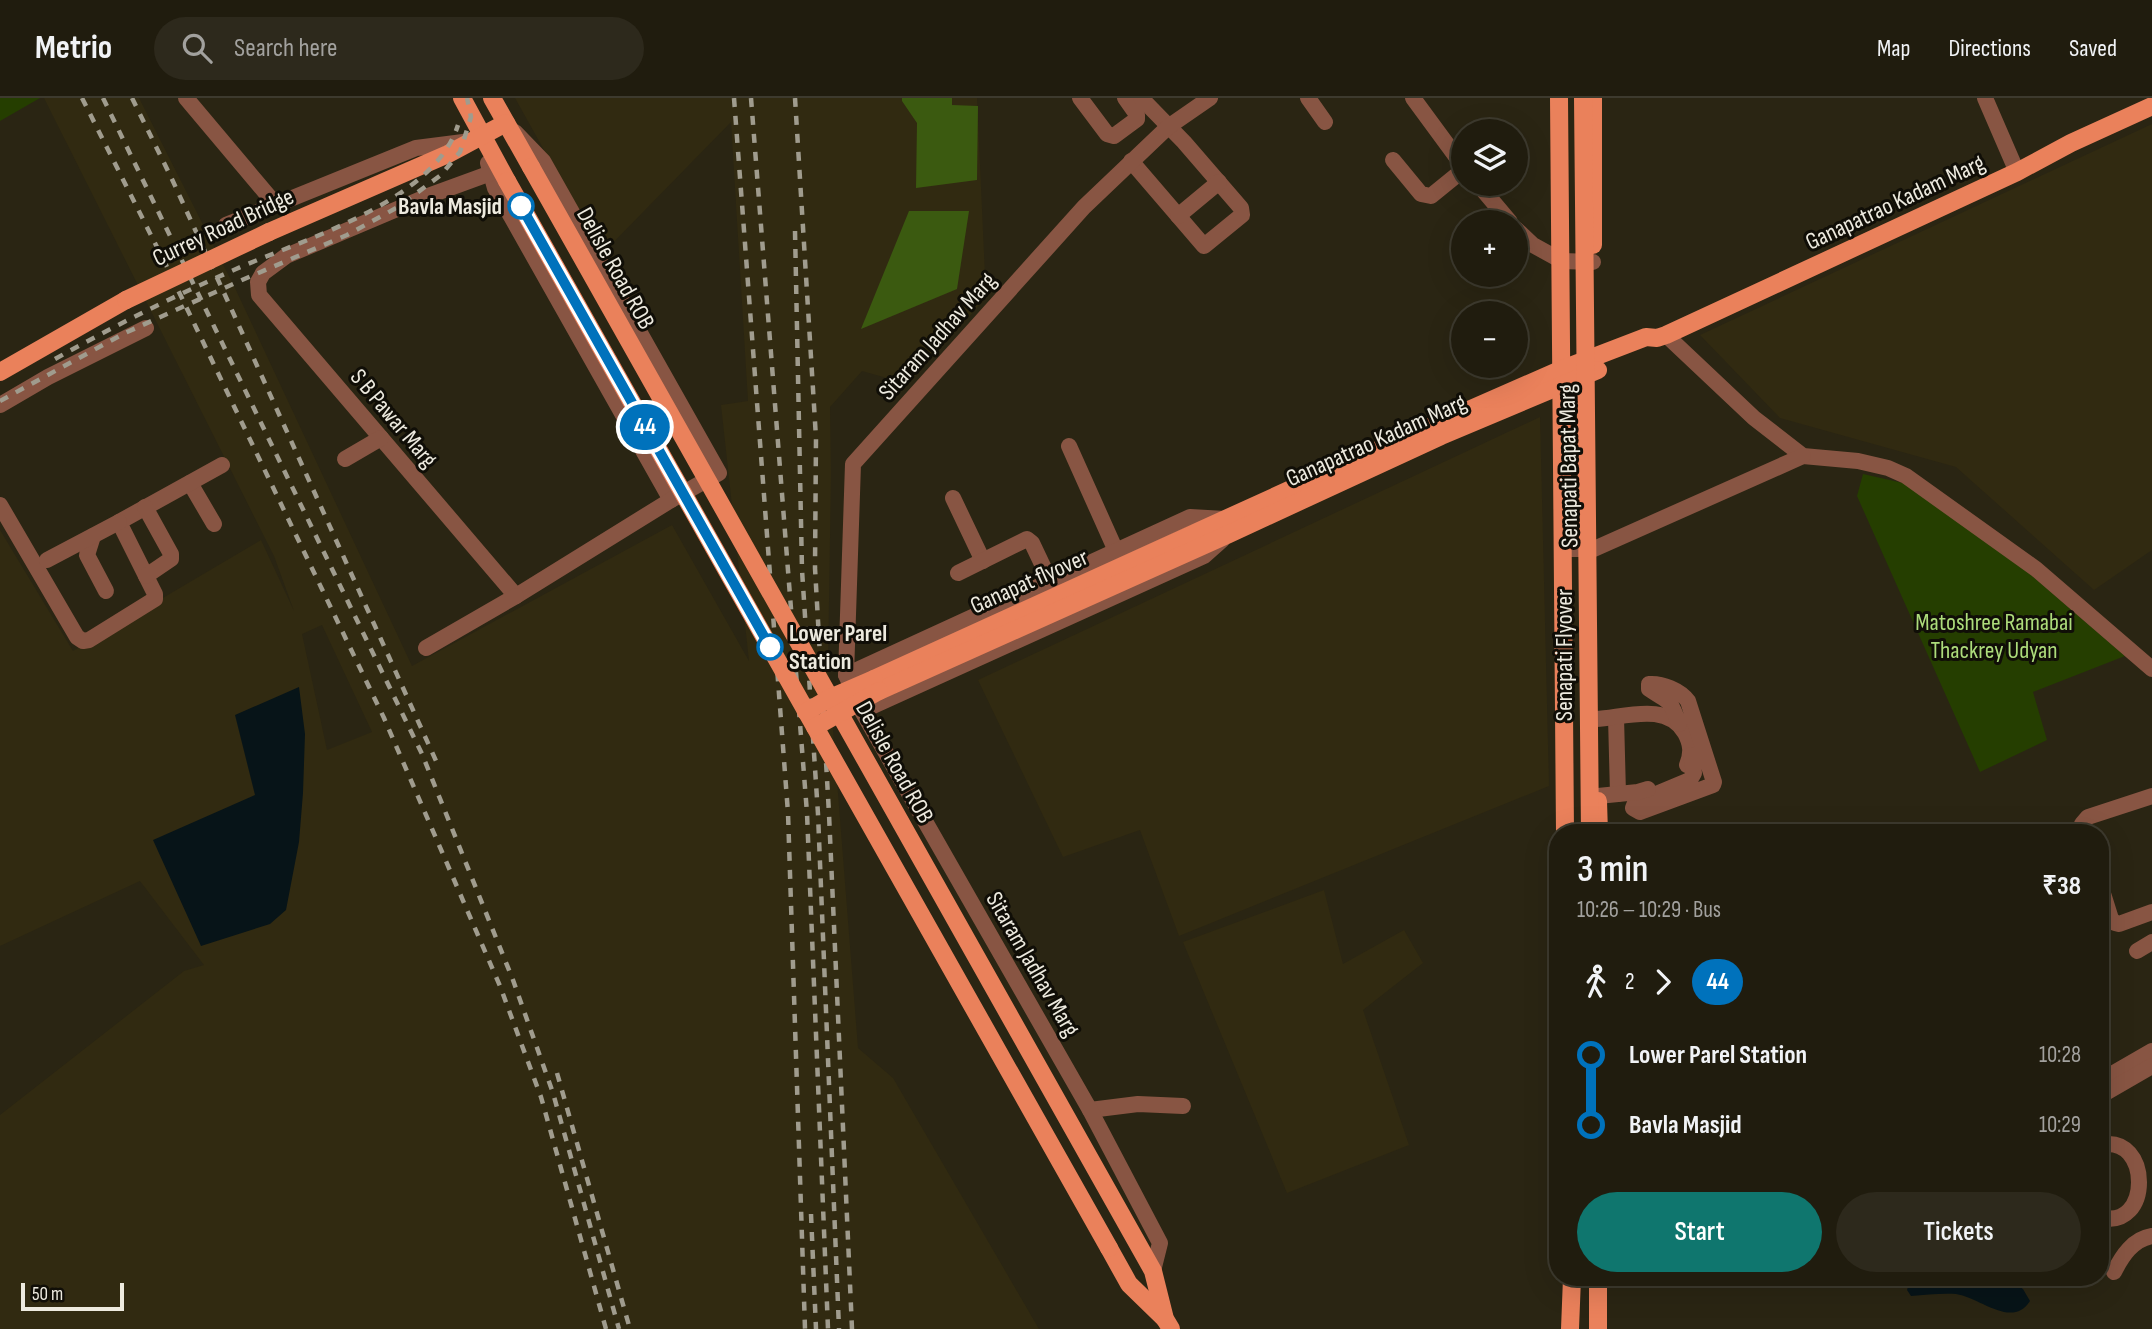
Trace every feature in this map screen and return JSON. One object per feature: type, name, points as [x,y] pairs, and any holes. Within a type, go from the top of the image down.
[{"type":"main road","points":[[461,98],[499,177],[811,720],[1108,1248],[1129,1284],[1168,1324]]},
{"type":"main road","name":"Delisle Road ROB","points":[[492,98],[1153,1271],[1168,1324]]},
{"type":"main road","name":"Senapati Bapat Marg","points":[[1559,98],[1565,824]]},
{"type":"main road","name":"Senapati Flyover","points":[[1572,98],[1576,316],[1578,824]]},
{"type":"main road","name":"Senapati Flyover","points":[[1583,98],[1590,824]]},
{"type":"main road","name":"Senapati Bapat Marg","points":[[1593,98],[1592,366],[1599,824]]},
{"type":"main road","name":"Ganapatrao Kadam Marg","points":[[1234,523],[1438,430],[1592,366],[1646,337],[1662,336],[2017,172],[2071,143],[2152,106]]},
{"type":"main road","name":"Currey Road Bridge","points":[[0,372],[116,306],[200,264],[448,154],[506,123]]},
{"type":"main road","name":"Ganapat flyover","points":[[811,720],[876,685],[1234,523]]},
{"type":"main road","points":[[1129,1284],[1153,1271]]},
{"type":"main road","points":[[1570,1329],[1572,1286]]},
{"type":"main road","points":[[1598,1286],[1598,1329]]},
{"type":"street","points":[[186,98],[276,205]]},
{"type":"street","points":[[1080,98],[1107,134],[1114,136],[1137,119],[1125,98]]},
{"type":"street","points":[[1131,161],[1200,244],[1208,245],[1243,213],[1219,182],[1141,98]]},
{"type":"street","name":"Sitaram Jadhav Marg","points":[[1153,1271],[1160,1242],[1090,1110],[862,711],[846,675],[853,464],[1084,206],[1168,127],[1210,98]]},
{"type":"street","points":[[1308,98],[1325,122]]},
{"type":"street","points":[[1413,98],[1451,151]]},
{"type":"street","points":[[1985,98],[2017,172]]},
{"type":"street","points":[[426,648],[719,473],[543,161],[506,123]]},
{"type":"street","points":[[226,225],[416,148],[478,138]]},
{"type":"street","points":[[1392,160],[1421,194],[1426,196],[1431,196],[1451,178]]},
{"type":"street","points":[[499,177],[495,188],[671,500]]},
{"type":"street","name":"S B Pawar Marg","points":[[499,177],[428,196],[286,256],[263,273],[258,282],[259,295],[516,596]]},
{"type":"street","points":[[1178,216],[1219,182]]},
{"type":"street","points":[[1488,196],[1500,210]]},
{"type":"street","points":[[1528,240],[1562,261],[1593,262]]},
{"type":"street","points":[[0,405],[48,377],[146,328]]},
{"type":"street","points":[[1662,336],[1754,418],[1803,456]]},
{"type":"street","points":[[345,459],[381,438]]},
{"type":"street","points":[[1069,446],[1116,551]]},
{"type":"street","points":[[1564,550],[1594,549],[1803,456],[1858,461],[1888,468],[1906,476],[2036,569],[2152,669]]},
{"type":"street","points":[[47,560],[222,465]]},
{"type":"street","points":[[190,483],[214,524]]},
{"type":"street","points":[[953,498],[983,561]]},
{"type":"street","points":[[0,505],[77,637],[83,641],[89,640],[155,599],[155,594],[119,522]]},
{"type":"street","points":[[145,508],[171,554],[171,559],[146,576]]},
{"type":"street","points":[[846,675],[1189,517],[1234,523]]},
{"type":"street","points":[[862,711],[1204,556],[1234,523]]},
{"type":"street","points":[[93,536],[87,555],[106,591]]},
{"type":"street","points":[[958,573],[1027,539],[1030,540],[1050,581]]},
{"type":"street","points":[[1656,683],[1678,691],[1688,701],[1713,785],[1640,812],[1635,811],[1635,803],[1690,780],[1694,772],[1690,741],[1679,724],[1671,704],[1649,689],[1649,684],[1656,683]]},
{"type":"street","points":[[1596,719],[1663,714],[1679,724]]},
{"type":"street","points":[[1616,717],[1618,794]]},
{"type":"street","points":[[1598,796],[1638,792],[1666,783],[1686,766],[1691,755]]},
{"type":"street","points":[[2082,824],[2088,817],[2152,796]]},
{"type":"street","points":[[2109,913],[2111,919],[2119,923],[2152,912]]},
{"type":"street","points":[[2137,951],[2152,942]]},
{"type":"street","points":[[2109,1076],[2152,1051]]},
{"type":"street","points":[[2109,1091],[2152,1066]]},
{"type":"street","points":[[1090,1110],[1138,1104],[1183,1106]]},
{"type":"street","points":[[2109,1143],[2128,1148],[2149,1171],[2148,1196],[2137,1208],[2109,1220]]},
{"type":"street","points":[[2122,1216],[2134,1244]]},
{"type":"street","points":[[2114,1272],[2122,1256],[2134,1244],[2152,1236]]},
{"type":"shaded area","points":[[44,98],[139,98],[235,288],[412,666],[672,525],[749,661],[721,405],[748,401],[731,122],[602,254],[515,98],[977,98],[986,298],[908,384],[862,371],[830,407],[828,666],[858,1048],[893,1078],[1039,1329],[0,1329],[0,1115],[184,971],[204,965],[140,881],[0,946],[0,530],[73,651],[261,540],[294,611],[274,556]],"holes":[[[322,625],[372,732],[327,750],[302,634]]]},
{"type":"shaded area","points":[[2152,124],[2152,550],[2094,590],[1956,467],[1780,418],[1700,335]]},
{"type":"shaded area","points":[[1540,417],[1549,786],[1179,936],[1140,830],[1063,857],[978,680]]},
{"type":"shaded area","points":[[299,687],[305,734],[303,793],[299,842],[286,910],[270,924],[201,946],[153,840],[255,795],[235,715]]},
{"type":"shaded area","points":[[1324,890],[1343,964],[1404,930],[1423,963],[1363,1010],[1409,1145],[1287,1193],[1183,942]]},
{"type":"shaded area","points":[[1908,1286],[2019,1286],[2030,1301],[2023,1309],[2005,1312],[1956,1294],[1911,1296],[1907,1290]]},
{"type":"green space","points":[[0,98],[40,98],[0,121]]},
{"type":"green space","points":[[902,98],[952,98],[952,105],[978,106],[977,180],[916,188],[917,123]]},
{"type":"green space","points":[[909,211],[969,211],[957,289],[861,329]]},
{"type":"green space","name":"Matoshree Ramabai Thackrey Udyan","points":[[1863,474],[1903,483],[1971,523],[2125,656],[2033,692],[2047,740],[1980,772],[1857,496]]},
{"type":"railway","points":[[82,98],[166,265],[384,718],[500,986],[541,1097],[606,1329]]},
{"type":"railway","points":[[103,98],[422,754],[513,980],[553,1093],[619,1329]]},
{"type":"railway","points":[[132,98],[171,177],[437,763]]},
{"type":"railway","points":[[0,401],[125,333],[347,235],[398,207],[441,175],[460,152],[471,117],[467,98]]},
{"type":"railway","points":[[734,98],[788,813],[805,1329]]},
{"type":"railway","points":[[751,98],[807,813],[828,1329]]},
{"type":"railway","points":[[795,98],[816,438],[815,568],[852,1329]]},
{"type":"railway","points":[[55,359],[167,301],[364,215],[423,176],[444,152],[458,125]]},
{"type":"railway","points":[[795,231],[802,570],[818,814],[839,1329]]},
{"type":"railway","points":[[557,1073],[630,1329]]},
{"type":"railway","points":[[811,1214],[816,1329]]},
{"type":"bus line","name":"44","points":[[521,206],[770,647]]},
{"type":"place","name":"Bavla Masjid","points":[[521,206]]},
{"type":"place","name":"Lower Parel Station","points":[[770,647]]}]
